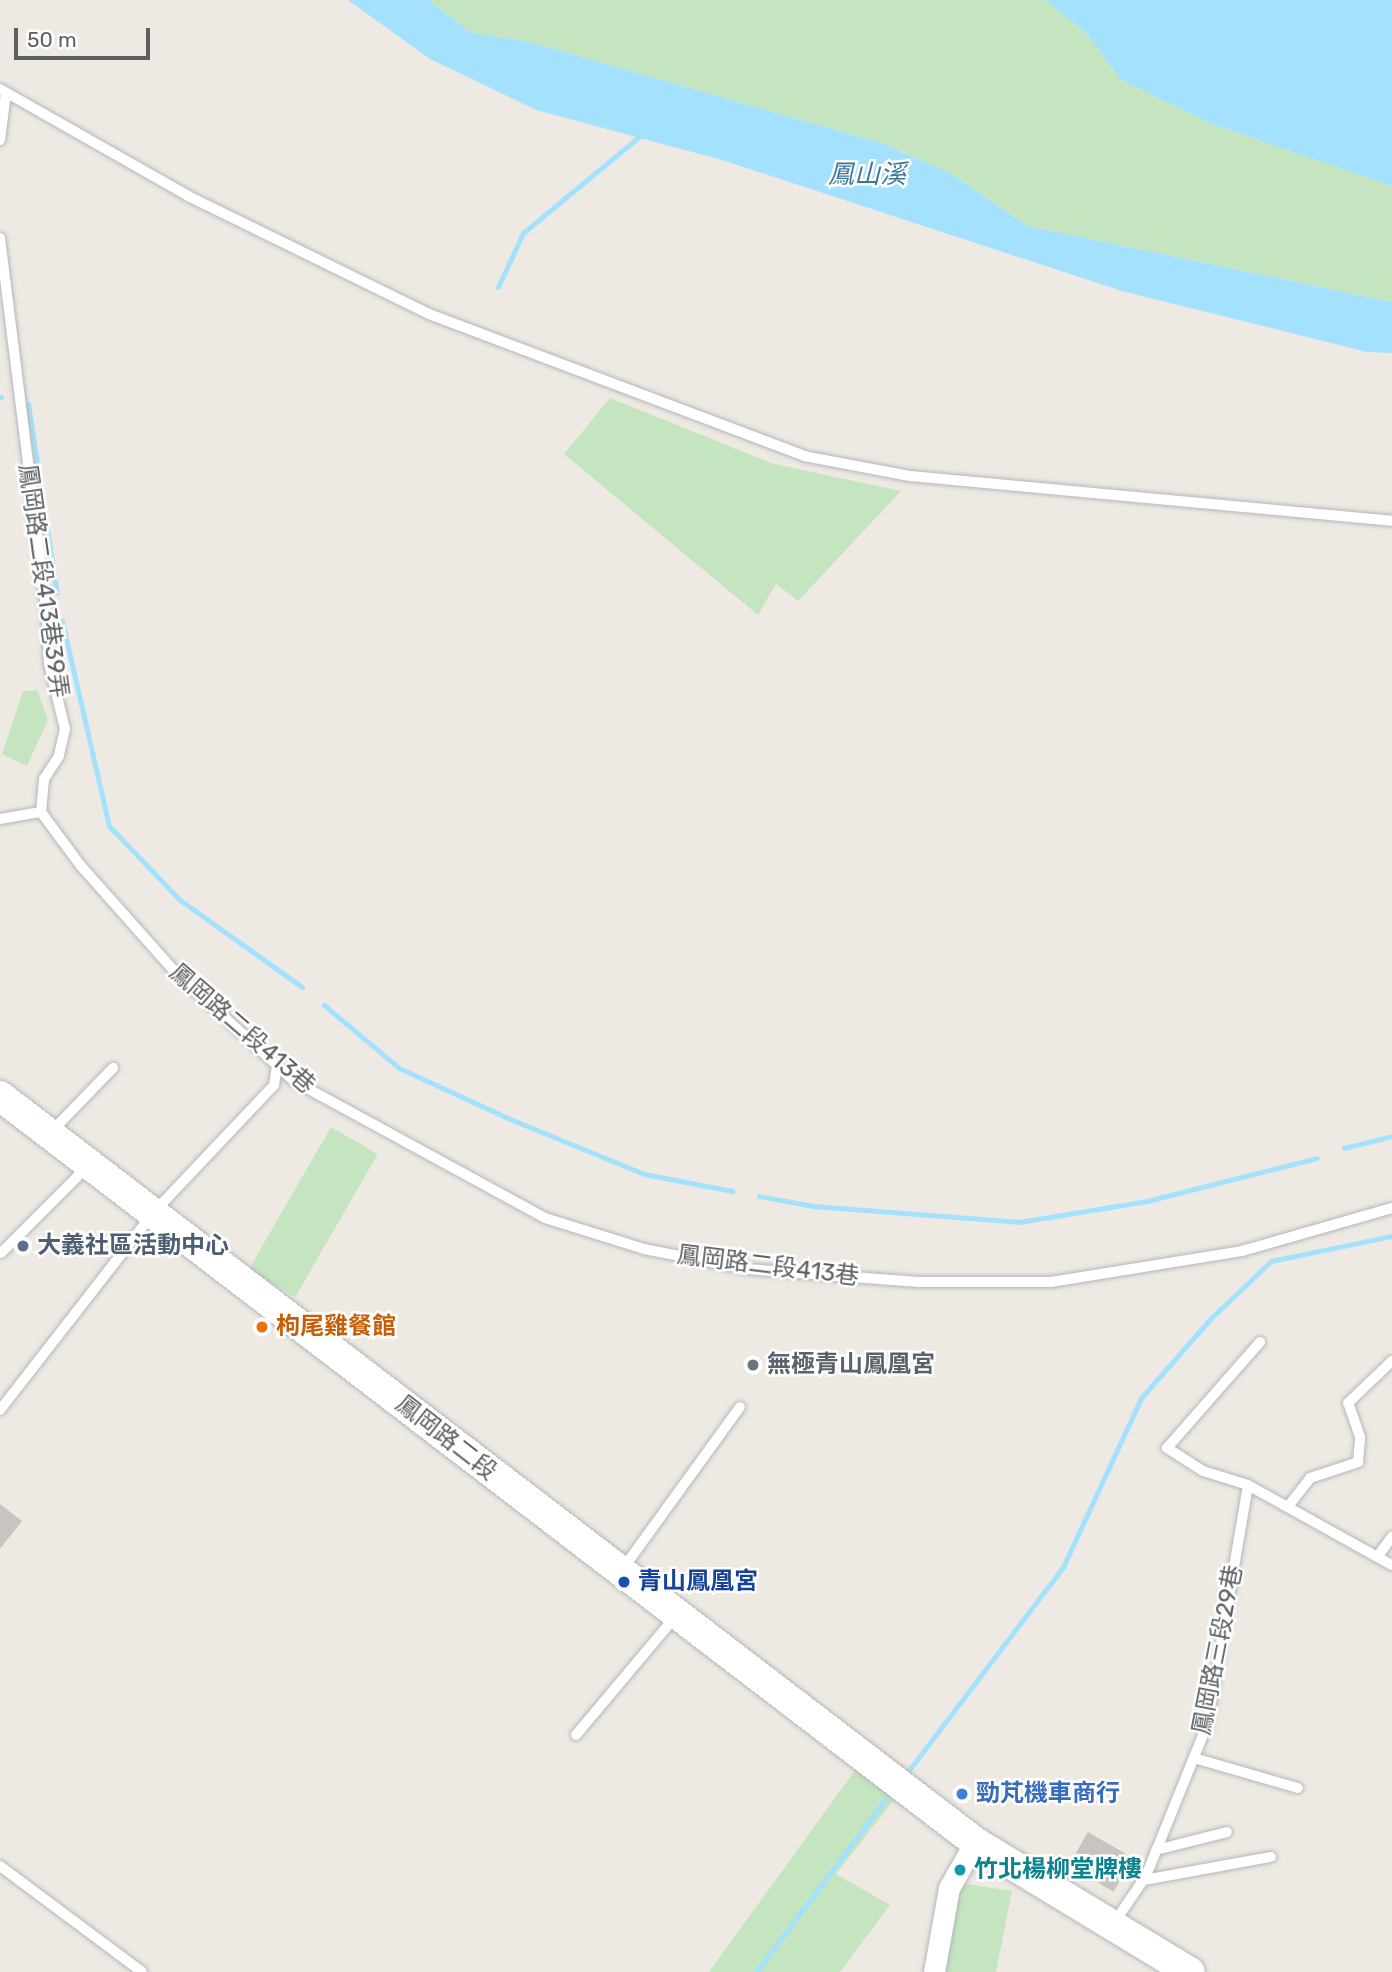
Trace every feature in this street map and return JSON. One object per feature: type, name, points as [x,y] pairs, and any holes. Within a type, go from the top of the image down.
[{"type":"street","name":"鳳岡路二段","points":[[0,1097],[154,1212],[975,1842],[1190,1972]]},
{"type":"street","points":[[934,1972],[949,1888],[975,1842]]},
{"type":"lane","points":[[0,140],[3,91],[188,195],[429,314],[804,456],[910,476],[1392,520]]},
{"type":"lane","name":"鳳岡路二段413巷39弄","points":[[0,238],[16,386],[47,614],[49,663],[65,729],[59,756],[44,779],[41,812]]},
{"type":"lane","points":[[0,819],[41,812]]},
{"type":"lane","name":"鳳岡路二段413巷","points":[[41,812],[80,866],[175,972],[277,1066],[339,1110],[545,1218],[644,1250],[747,1269],[919,1282],[1051,1282],[1242,1251],[1392,1208]]},
{"type":"lane","points":[[0,1410],[154,1212],[274,1085],[277,1066]]},
{"type":"lane","points":[[49,1134],[113,1068]]},
{"type":"lane","points":[[1,1253],[90,1164]]},
{"type":"lane","points":[[1260,1342],[1167,1448],[1203,1471],[1248,1485],[1290,1504],[1392,1565]]},
{"type":"lane","points":[[1290,1504],[1310,1478],[1358,1462],[1360,1437],[1348,1403],[1392,1361]]},
{"type":"lane","points":[[621,1572],[740,1407]]},
{"type":"lane","name":"鳳岡路三段29巷","points":[[1112,1925],[1143,1880],[1207,1725],[1248,1485]]},
{"type":"lane","points":[[1378,1556],[1392,1537]]},
{"type":"lane","points":[[576,1735],[676,1614]]},
{"type":"lane","points":[[1194,1758],[1298,1788]]},
{"type":"lane","points":[[1156,1850],[1227,1832]]},
{"type":"lane","points":[[1143,1880],[1270,1857]]},
{"type":"lane","points":[[0,1866],[142,1972]]},
{"type":"green space","points":[[428,0],[1046,0],[1086,33],[1121,80],[1212,124],[1392,186],[1392,302],[1028,226],[950,173],[884,144],[530,42],[472,33]]},
{"type":"green space","points":[[610,398],[774,464],[901,491],[798,601],[776,584],[758,615],[564,454]]},
{"type":"green space","points":[[37,690],[48,720],[27,766],[2,754],[23,691]]},
{"type":"green space","points":[[331,1127],[378,1154],[295,1297],[248,1270]]},
{"type":"green space","points":[[856,1769],[897,1796],[836,1874],[890,1905],[840,1972],[709,1972]]},
{"type":"green space","points":[[959,1883],[1012,1891],[996,1972],[944,1972]]},
{"type":"water","name":"鳳山溪","points":[[348,0],[428,0],[472,33],[530,42],[884,144],[950,173],[1028,226],[1392,302],[1392,353],[1367,352],[1122,291],[722,160],[536,110],[430,59]]},
{"type":"water","points":[[1046,0],[1392,0],[1392,186],[1212,124],[1121,80],[1086,33]]},
{"type":"building","points":[[0,1504],[22,1521],[0,1549]]},
{"type":"building","points":[[1088,1832],[1133,1858],[1114,1892],[1068,1866]]},
{"type":"waterway","points":[[498,287],[523,233],[641,135]]},
{"type":"waterway","points":[[28,404],[57,593]]},
{"type":"waterway","points":[[62,621],[109,826],[180,900],[302,987]]},
{"type":"waterway","points":[[324,1005],[399,1068],[510,1119],[644,1174],[732,1191]]},
{"type":"waterway","points":[[1344,1148],[1392,1136]]},
{"type":"waterway","points":[[759,1196],[813,1206],[1019,1222],[1147,1201],[1317,1158]]},
{"type":"waterway","points":[[909,1770],[1063,1567],[1141,1398],[1211,1318],[1271,1261],[1392,1236]]},
{"type":"waterway","points":[[756,1972],[885,1800]]},
{"type":"place","name":"大義社區活動中心","points":[[23,1246]]},
{"type":"place","name":"枸尾雞餐館","points":[[262,1327]]},
{"type":"place","name":"無極青山鳳凰宮","points":[[753,1365]]},
{"type":"place","name":"青山鳳凰宮","points":[[624,1582]]},
{"type":"place","name":"勁芃機車商行","points":[[962,1794]]},
{"type":"place","name":"竹北楊柳堂牌樓","points":[[960,1870]]}]
